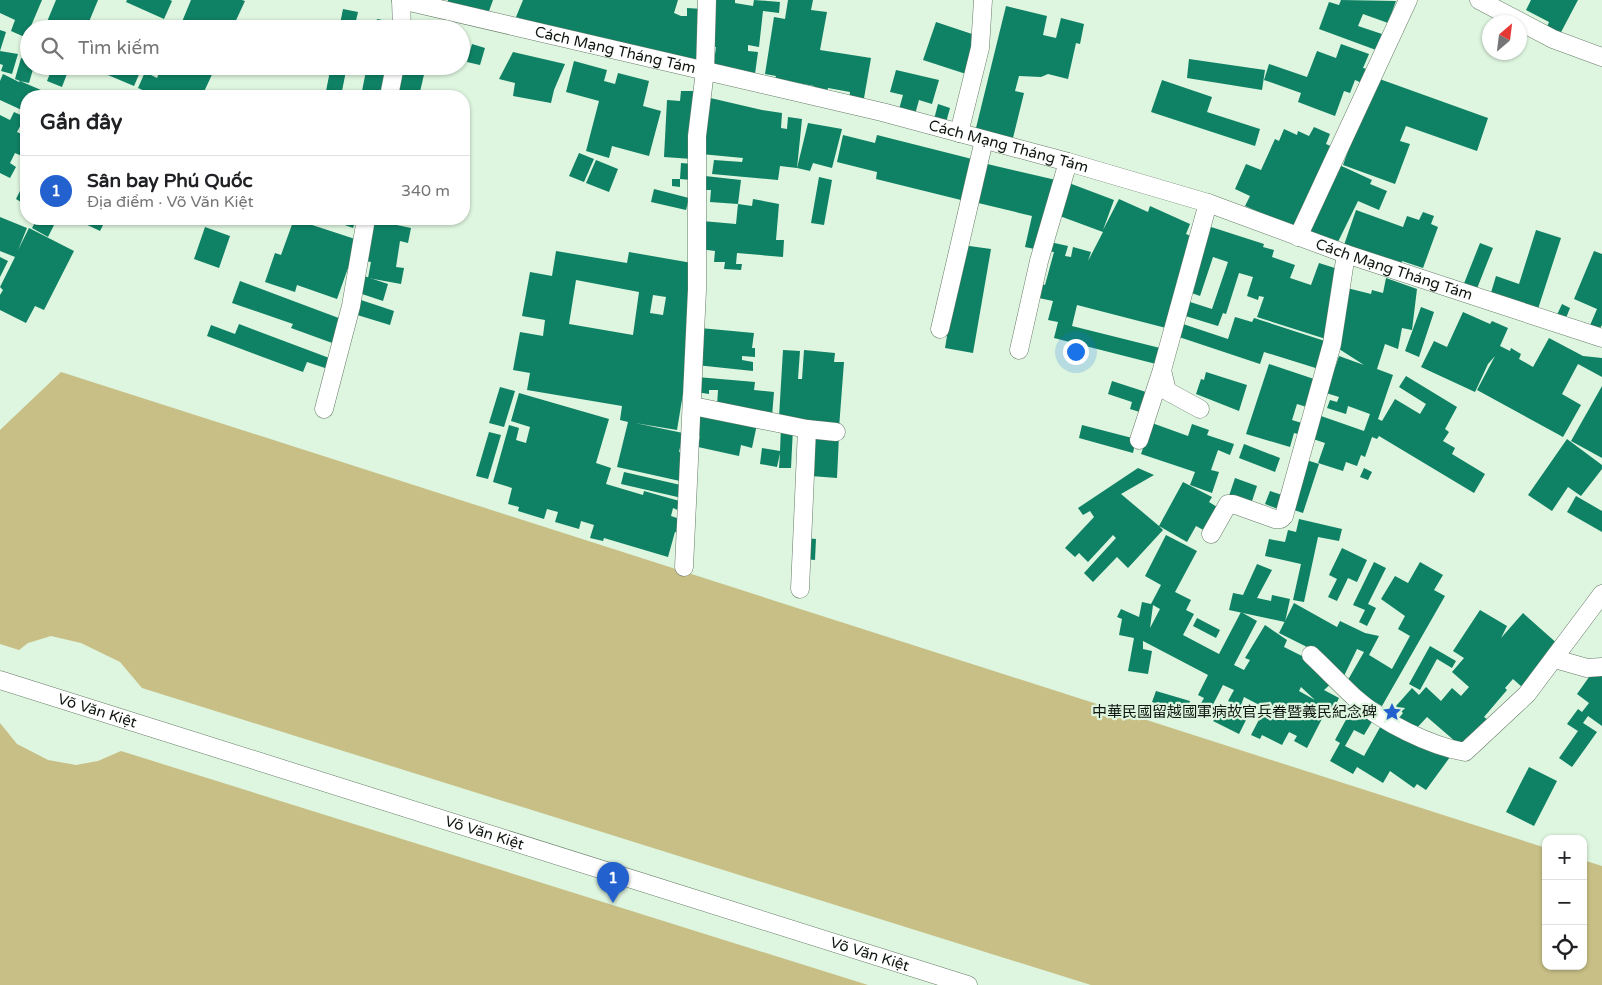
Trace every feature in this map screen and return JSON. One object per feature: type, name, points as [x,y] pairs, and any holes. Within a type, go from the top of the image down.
[{"type":"street","points":[[401,0],[402,20]]},
{"type":"street","name":"Cách Mạng Tháng Tám","points":[[401,0],[882,112],[1068,162],[1208,203],[1346,254],[1602,338]]},
{"type":"street","points":[[684,567],[698,290],[697,136],[705,71],[707,0]]},
{"type":"street","points":[[959,133],[980,48],[983,0]]},
{"type":"street","points":[[1298,237],[1408,0]]},
{"type":"street","points":[[1479,0],[1553,39],[1602,57]]},
{"type":"street","points":[[390,90],[393,75]]},
{"type":"street","points":[[940,329],[984,140]]},
{"type":"street","points":[[1019,350],[1039,261],[1068,162]]},
{"type":"street","points":[[1139,440],[1162,370],[1208,203]]},
{"type":"street","points":[[324,409],[351,306],[365,225]]},
{"type":"street","points":[[1211,534],[1228,504],[1233,504],[1275,519],[1281,519],[1284,516],[1332,344],[1346,254]]},
{"type":"street","points":[[1162,370],[1168,391],[1200,409]]},
{"type":"street","points":[[693,406],[807,429],[836,432]]},
{"type":"street","points":[[800,589],[807,429]]},
{"type":"street","points":[[1311,655],[1356,699],[1392,723],[1425,739],[1465,752],[1527,694],[1555,660],[1602,594]]},
{"type":"street","points":[[1555,660],[1587,668],[1602,667]]},
{"type":"street","name":"Võ Văn Kiệt","points":[[3,681],[968,985]]},
{"type":"shaded area","points":[[61,372],[1542,847],[1542,970],[1587,970],[1587,861],[1602,866],[1602,985],[1091,985],[142,688],[120,662],[81,643],[51,636],[28,643],[19,650],[0,644],[0,430]]},
{"type":"shaded area","points":[[0,723],[17,744],[48,760],[76,765],[98,761],[121,751],[868,985],[0,985]]},
{"type":"building","points":[[0,0],[42,0],[34,20],[20,20],[20,35],[11,31],[15,20],[0,13]]},
{"type":"building","points":[[56,0],[98,0],[90,20],[48,20]]},
{"type":"building","points":[[127,0],[172,1],[164,19],[126,2]]},
{"type":"building","points":[[191,0],[245,1],[236,20],[183,20]]},
{"type":"building","points":[[448,0],[493,0],[488,14],[447,4]]},
{"type":"building","points":[[523,0],[678,0],[674,13],[681,16],[687,16],[687,8],[703,9],[701,62],[553,31],[516,17]]},
{"type":"building","points":[[712,0],[735,0],[735,3],[753,6],[754,0],[780,2],[779,13],[763,11],[759,47],[748,45],[748,51],[758,52],[755,74],[713,69],[716,47],[707,46]]},
{"type":"building","points":[[788,0],[813,0],[811,10],[827,12],[820,50],[871,58],[863,104],[849,102],[850,92],[828,88],[826,97],[813,95],[814,86],[775,79],[776,76],[765,74],[774,17],[785,19]]},
{"type":"building","points":[[1341,0],[1396,1],[1388,23],[1363,14],[1358,26],[1382,34],[1376,50],[1319,29],[1329,2],[1339,5]]},
{"type":"building","points":[[1531,0],[1578,0],[1559,36],[1546,29],[1549,22],[1526,10]]},
{"type":"building","points":[[1006,6],[1047,16],[1043,35],[1056,38],[1061,18],[1084,24],[1080,44],[1076,43],[1068,79],[1048,74],[1041,77],[1019,76],[1015,91],[1024,93],[1012,142],[975,132]]},
{"type":"building","points":[[343,9],[358,12],[356,20],[341,20]]},
{"type":"building","points":[[936,22],[978,36],[966,74],[923,60]]},
{"type":"building","points":[[0,30],[6,32],[0,51]]},
{"type":"building","points":[[472,44],[485,48],[480,65],[470,63]]},
{"type":"building","points":[[1341,44],[1369,54],[1363,68],[1367,69],[1362,83],[1355,80],[1350,93],[1344,91],[1335,116],[1298,102],[1301,93],[1264,80],[1269,64],[1307,77],[1317,51],[1336,58]]},
{"type":"building","points":[[0,51],[18,54],[12,74],[1,71],[3,65],[0,64]]},
{"type":"building","points":[[513,52],[565,64],[554,90],[551,103],[513,96],[515,83],[499,79]]},
{"type":"building","points":[[1189,59],[1265,70],[1262,90],[1187,78]]},
{"type":"building","points":[[574,61],[607,70],[604,81],[615,84],[618,73],[649,81],[643,106],[661,111],[649,156],[612,146],[609,158],[586,151],[599,101],[566,92]]},
{"type":"building","points":[[20,62],[20,75],[31,75],[29,83],[15,79]]},
{"type":"building","points":[[896,70],[939,80],[932,104],[919,100],[914,118],[898,113],[903,95],[890,92]]},
{"type":"building","points":[[3,74],[41,90],[20,90],[20,109],[0,100],[0,81]]},
{"type":"building","points":[[49,75],[67,75],[62,87],[47,81]]},
{"type":"building","points":[[108,75],[139,75],[134,86]]},
{"type":"building","points":[[144,75],[151,75],[157,78],[158,75],[212,75],[205,90],[142,90],[138,88]]},
{"type":"building","points":[[329,75],[345,75],[342,90],[326,90]]},
{"type":"building","points":[[365,75],[387,75],[384,90],[362,90]]},
{"type":"building","points":[[397,75],[424,75],[420,90],[393,90]]},
{"type":"building","points":[[1374,77],[1488,118],[1477,151],[1406,126],[1400,141],[1410,144],[1395,184],[1343,165]]},
{"type":"building","points":[[1162,80],[1212,97],[1207,112],[1260,129],[1255,146],[1151,112]]},
{"type":"building","points":[[681,91],[695,91],[692,159],[664,157],[667,100],[680,101]]},
{"type":"building","points":[[706,97],[782,113],[781,128],[787,129],[788,117],[802,119],[797,168],[780,166],[778,180],[712,174],[714,160],[742,162],[743,158],[701,154]]},
{"type":"building","points":[[938,104],[950,108],[945,126],[933,123]]},
{"type":"building","points":[[14,112],[20,115],[20,126],[17,132],[20,133],[20,155],[15,153],[10,163],[16,167],[10,178],[0,173],[0,115],[10,120]]},
{"type":"building","points":[[808,123],[842,129],[832,168],[813,163],[810,171],[797,168]]},
{"type":"building","points":[[1314,127],[1330,134],[1326,144],[1335,148],[1299,230],[1245,206],[1250,196],[1235,189],[1246,164],[1261,170],[1275,139],[1279,141],[1284,129],[1297,135],[1298,131],[1309,136]]},
{"type":"building","points":[[843,135],[875,143],[877,135],[972,159],[961,200],[876,179],[877,172],[837,162]]},
{"type":"building","points":[[579,153],[594,159],[584,182],[569,176]]},
{"type":"building","points":[[596,160],[618,169],[609,192],[586,183]]},
{"type":"building","points":[[681,163],[693,164],[692,180],[680,179]]},
{"type":"building","points":[[983,163],[1056,180],[1039,250],[1025,247],[1032,216],[974,202]]},
{"type":"building","points":[[1335,163],[1372,180],[1370,184],[1387,191],[1379,210],[1358,201],[1335,248],[1303,234]]},
{"type":"building","points":[[705,176],[741,180],[738,204],[710,202],[711,190],[704,190]]},
{"type":"building","points":[[819,177],[832,180],[824,225],[811,223]]},
{"type":"building","points":[[672,179],[680,179],[680,187],[672,186]]},
{"type":"building","points":[[1069,183],[1114,200],[1103,230],[1119,199],[1148,212],[1150,206],[1190,224],[1186,234],[1195,238],[1166,328],[1077,305],[1072,326],[1164,349],[1160,365],[1054,338],[1058,322],[1048,320],[1053,301],[1034,297],[1038,283],[1045,285],[1054,252],[1047,251],[1050,242],[1068,246],[1065,256],[1071,257],[1073,247],[1091,252],[1088,261],[1103,232],[1057,215]]},
{"type":"building","points":[[654,189],[689,198],[686,210],[651,202]]},
{"type":"building","points":[[20,191],[20,201],[16,199]]},
{"type":"building","points":[[753,199],[779,204],[776,240],[784,240],[783,257],[737,253],[736,264],[742,264],[741,270],[724,269],[725,262],[714,262],[715,251],[700,249],[702,221],[736,224],[738,204],[752,206]]},
{"type":"building","points":[[1356,210],[1403,227],[1407,216],[1419,220],[1423,212],[1434,216],[1431,224],[1438,227],[1423,268],[1402,261],[1401,265],[1344,245]]},
{"type":"building","points":[[0,217],[27,228],[18,250],[29,228],[74,251],[44,310],[35,306],[26,323],[0,310],[0,295],[3,290],[0,287],[15,257],[0,251]]},
{"type":"building","points":[[34,225],[54,225],[48,237],[32,228]]},
{"type":"building","points":[[88,225],[103,225],[100,231]]},
{"type":"building","points":[[292,225],[312,225],[358,240],[337,299],[297,285],[295,292],[265,282],[275,253],[281,255]]},
{"type":"building","points":[[372,225],[397,225],[411,228],[408,243],[400,241],[396,267],[404,268],[401,284],[368,278],[371,262],[365,261]]},
{"type":"building","points":[[1208,226],[1264,244],[1263,247],[1274,250],[1272,257],[1295,265],[1290,278],[1311,285],[1319,263],[1341,270],[1329,340],[1257,317],[1264,297],[1259,296],[1258,300],[1247,296],[1253,277],[1239,273],[1226,314],[1223,313],[1218,326],[1179,314],[1184,300],[1212,309],[1228,262],[1213,257],[1200,296],[1186,291]]},
{"type":"building","points":[[205,227],[230,236],[219,268],[194,259]]},
{"type":"building","points":[[1536,230],[1561,238],[1537,312],[1490,296],[1496,276],[1519,284]]},
{"type":"building","points":[[1480,243],[1493,248],[1476,291],[1463,286]]},
{"type":"building","points":[[962,245],[991,249],[973,353],[945,348]]},
{"type":"building","points":[[556,251],[627,263],[629,252],[692,263],[695,280],[686,332],[693,333],[677,430],[635,423],[683,433],[679,452],[686,454],[680,481],[617,467],[628,422],[620,420],[622,406],[527,390],[530,373],[513,370],[520,332],[543,336],[545,320],[522,316],[530,272],[552,276]],"holes":[[[576,280],[639,292],[633,335],[569,324]],[[653,295],[666,297],[663,315],[650,313]]]},
{"type":"building","points":[[1594,251],[1602,254],[1602,325],[1597,333],[1588,330],[1597,309],[1574,299]]},
{"type":"building","points":[[0,257],[8,261],[0,277]]},
{"type":"building","points":[[361,275],[388,284],[383,301],[356,292]]},
{"type":"building","points":[[1386,278],[1417,289],[1412,330],[1402,328],[1398,349],[1385,344],[1377,369],[1393,375],[1378,419],[1382,421],[1395,399],[1420,414],[1426,404],[1399,387],[1406,376],[1457,407],[1445,429],[1449,432],[1443,441],[1455,448],[1452,454],[1485,474],[1474,493],[1379,436],[1377,439],[1372,437],[1365,457],[1361,455],[1357,466],[1346,462],[1343,471],[1318,463],[1325,443],[1313,439],[1321,416],[1364,431],[1370,414],[1348,406],[1346,414],[1327,408],[1330,400],[1337,402],[1339,397],[1326,393],[1339,356],[1364,365],[1336,347],[1347,288],[1371,294],[1372,290],[1383,293]]},
{"type":"building","points":[[240,281],[344,320],[335,344],[291,328],[293,324],[232,303]]},
{"type":"building","points":[[358,299],[394,311],[390,325],[354,314]]},
{"type":"building","points":[[1562,304],[1570,308],[1564,323],[1555,319]]},
{"type":"building","points":[[1421,307],[1434,312],[1419,357],[1405,351]]},
{"type":"building","points":[[1463,312],[1490,324],[1492,321],[1508,328],[1500,346],[1510,351],[1511,348],[1521,354],[1519,359],[1533,367],[1549,338],[1583,356],[1602,358],[1602,377],[1578,364],[1562,394],[1581,405],[1563,437],[1477,390],[1495,356],[1488,364],[1475,392],[1421,367],[1434,341],[1447,347]]},
{"type":"building","points":[[1235,317],[1252,322],[1254,318],[1331,343],[1322,370],[1264,352],[1260,364],[1176,336],[1180,323],[1228,339]]},
{"type":"building","points":[[239,324],[332,359],[328,369],[307,362],[303,372],[207,336],[211,325],[235,334]]},
{"type":"building","points":[[700,328],[754,333],[752,348],[755,348],[755,357],[742,356],[742,360],[753,362],[753,371],[696,365]]},
{"type":"building","points":[[783,350],[800,351],[798,379],[802,379],[804,350],[835,353],[834,362],[844,362],[839,428],[799,426],[799,418],[779,417]]},
{"type":"building","points":[[1269,364],[1314,379],[1309,394],[1314,396],[1310,408],[1297,404],[1292,420],[1305,424],[1301,435],[1294,433],[1290,447],[1246,434]]},
{"type":"building","points":[[1206,372],[1247,385],[1239,411],[1196,394],[1201,379],[1204,380]]},
{"type":"building","points":[[697,377],[755,382],[754,390],[774,392],[772,416],[717,406],[718,390],[709,390],[709,394],[696,392]]},
{"type":"building","points":[[1112,381],[1149,393],[1143,413],[1130,409],[1132,402],[1108,394]]},
{"type":"building","points":[[1602,386],[1602,458],[1571,441]]},
{"type":"building","points":[[500,387],[515,391],[504,427],[489,423]]},
{"type":"building","points":[[519,393],[609,419],[596,463],[611,468],[606,484],[643,495],[644,491],[683,502],[680,511],[673,508],[671,516],[683,520],[680,533],[675,532],[668,557],[604,538],[603,541],[590,538],[594,525],[581,521],[579,529],[555,522],[558,512],[547,509],[544,519],[518,511],[519,507],[508,504],[512,488],[493,482],[509,425],[519,428],[516,440],[526,443],[530,427],[511,421]]},
{"type":"building","points":[[701,412],[757,424],[752,448],[741,445],[739,456],[698,447],[700,436],[696,435]]},
{"type":"building","points":[[1152,423],[1188,436],[1192,424],[1209,430],[1207,435],[1234,444],[1230,455],[1218,450],[1211,470],[1219,472],[1212,493],[1190,485],[1195,472],[1141,454]]},
{"type":"building","points":[[1082,425],[1136,439],[1133,453],[1079,438]]},
{"type":"building","points":[[781,427],[793,428],[791,468],[779,468],[780,453],[777,467],[760,464],[762,448],[780,451]]},
{"type":"building","points":[[489,432],[501,435],[488,479],[476,476]]},
{"type":"building","points":[[813,434],[839,435],[837,478],[811,476]]},
{"type":"building","points":[[1567,439],[1602,465],[1602,469],[1581,496],[1568,487],[1552,511],[1528,495]]},
{"type":"building","points":[[1244,444],[1280,458],[1275,472],[1239,458]]},
{"type":"building","points":[[1303,459],[1319,464],[1303,513],[1288,508]]},
{"type":"building","points":[[1138,468],[1154,475],[1121,494],[1163,530],[1128,568],[1117,557],[1093,582],[1084,573],[1116,538],[1113,535],[1088,562],[1079,553],[1075,557],[1065,548],[1094,517],[1090,511],[1083,515],[1078,508]]},
{"type":"building","points":[[1364,468],[1372,472],[1368,480],[1360,477]]},
{"type":"building","points":[[624,472],[685,486],[682,498],[621,484]]},
{"type":"building","points":[[1235,478],[1257,486],[1250,507],[1228,499]]},
{"type":"building","points":[[1183,482],[1212,497],[1209,502],[1222,510],[1209,533],[1196,526],[1187,542],[1159,526]]},
{"type":"building","points":[[1270,491],[1285,496],[1281,510],[1265,504]]},
{"type":"building","points":[[1576,496],[1602,511],[1602,532],[1567,512]]},
{"type":"building","points":[[1299,519],[1342,529],[1339,541],[1318,537],[1304,602],[1293,600],[1301,564],[1265,556],[1269,539],[1285,542],[1288,530],[1296,532]]},
{"type":"building","points":[[1166,535],[1197,551],[1175,592],[1191,600],[1186,610],[1194,614],[1183,635],[1219,654],[1241,612],[1257,621],[1234,665],[1244,670],[1250,660],[1245,658],[1265,625],[1287,640],[1284,647],[1314,662],[1335,680],[1324,690],[1339,698],[1333,710],[1328,707],[1307,748],[1294,741],[1297,736],[1289,732],[1282,745],[1262,735],[1260,739],[1251,735],[1265,708],[1244,697],[1237,716],[1246,720],[1239,734],[1213,721],[1220,708],[1228,712],[1233,703],[1228,701],[1234,690],[1223,685],[1205,720],[1195,714],[1204,698],[1198,695],[1208,675],[1143,641],[1143,649],[1152,651],[1148,674],[1128,671],[1134,638],[1119,635],[1122,619],[1117,617],[1121,609],[1139,617],[1142,602],[1151,604],[1161,585],[1145,576]],"holes":[[[1153,605],[1160,609],[1150,628]],[[1301,687],[1315,700],[1299,691]]]},
{"type":"building","points":[[805,538],[816,539],[815,560],[804,559]]},
{"type":"building","points":[[1342,548],[1367,560],[1357,582],[1348,578],[1337,601],[1328,597],[1337,579],[1329,575]]},
{"type":"building","points":[[1374,562],[1386,568],[1368,604],[1376,608],[1367,626],[1359,622],[1365,610],[1353,605]]},
{"type":"building","points":[[1420,562],[1443,575],[1434,590],[1445,596],[1382,706],[1345,685],[1364,652],[1357,649],[1342,680],[1323,655],[1279,633],[1294,603],[1337,627],[1340,621],[1365,633],[1379,636],[1369,655],[1392,669],[1410,636],[1398,629],[1405,616],[1381,599],[1395,576],[1408,583]]},
{"type":"building","points":[[1257,564],[1272,570],[1257,598],[1271,601],[1272,595],[1290,599],[1285,622],[1229,610],[1233,593],[1243,595]]},
{"type":"building","points":[[1480,610],[1507,626],[1501,638],[1523,613],[1560,646],[1522,687],[1513,679],[1505,688],[1507,690],[1484,717],[1488,720],[1463,748],[1427,717],[1414,731],[1399,718],[1403,713],[1396,706],[1412,688],[1419,695],[1426,687],[1441,701],[1452,688],[1461,696],[1469,687],[1452,672],[1464,658],[1453,651]]},
{"type":"building","points":[[1197,618],[1220,630],[1216,638],[1193,626]]},
{"type":"building","points":[[1430,646],[1456,661],[1452,668],[1437,659],[1420,690],[1409,684]]},
{"type":"building","points":[[1594,670],[1602,675],[1602,726],[1588,716],[1583,723],[1597,732],[1572,767],[1559,758],[1578,731],[1567,724],[1578,709],[1582,712],[1589,703],[1577,694]]},
{"type":"building","points":[[1156,691],[1190,701],[1187,712],[1152,702]]},
{"type":"building","points":[[1355,703],[1376,715],[1364,735],[1354,730],[1345,746],[1364,756],[1383,722],[1450,757],[1426,790],[1417,784],[1414,788],[1390,771],[1383,783],[1357,767],[1353,774],[1330,761],[1340,743],[1335,740]]},
{"type":"building","points":[[1529,767],[1557,781],[1534,826],[1506,812]]},
{"type":"place","name":"中華民國留越國軍病故官兵眷暨義民紀念碑","points":[[1392,712]]},
{"type":"place","name":"Sân bay Phú Quốc","points":[[613,903]]}]
